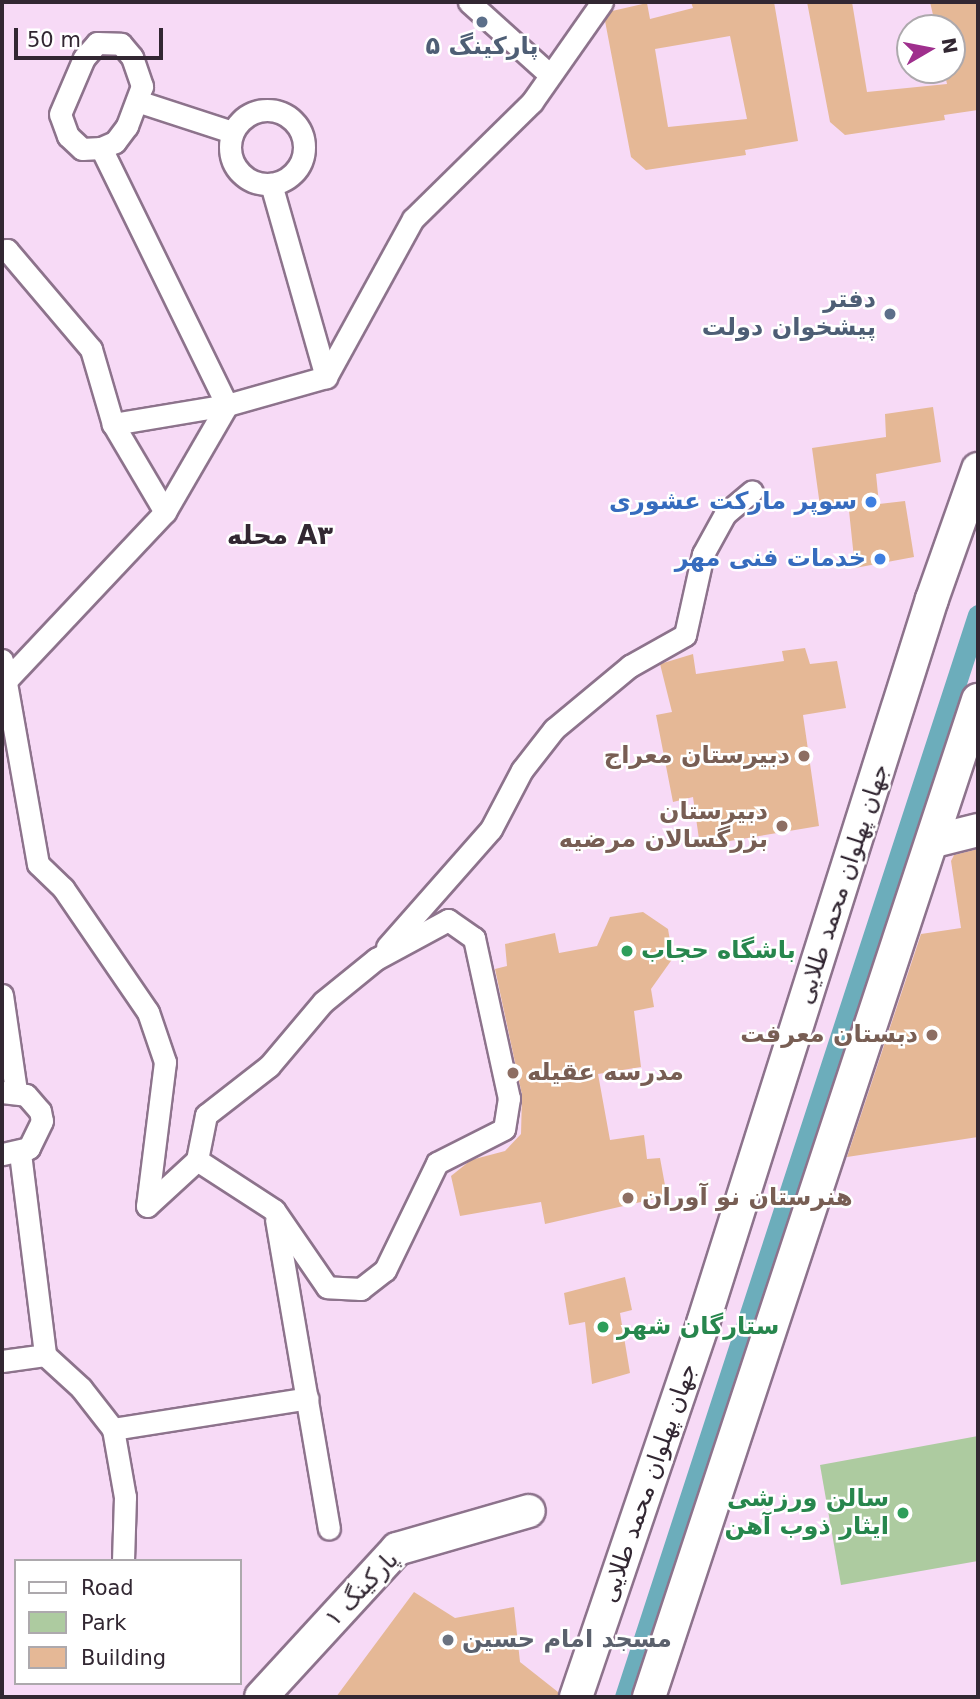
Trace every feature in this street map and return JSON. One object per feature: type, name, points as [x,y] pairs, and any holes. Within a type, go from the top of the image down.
[{"type":"street","points":[[469,2],[550,75]]},
{"type":"street","points":[[113,424],[227,405],[326,377],[413,219],[532,102],[602,2]]},
{"type":"street","points":[[97,43],[121,44],[132,57],[142,86],[137,101],[115,142],[101,148],[82,149],[75,142],[60,114],[84,58],[97,43]]},
{"type":"street","points":[[137,101],[232,132]]},
{"type":"street","points":[[271,109],[293,119],[300,129],[304,153],[300,164],[283,181],[271,184],[246,178],[237,169],[229,145],[232,132],[248,114],[271,109]]},
{"type":"street","points":[[101,148],[227,405]]},
{"type":"street","points":[[271,184],[326,377]]},
{"type":"street","points":[[2,251],[7,250],[91,349],[113,424],[165,512]]},
{"type":"street","points":[[227,405],[165,512],[4,675],[38,864],[63,888],[148,1012],[165,1062],[147,1206],[197,1160],[206,1115],[269,1066],[323,1002],[376,959],[491,829],[522,770],[554,729],[630,666],[685,635],[702,554],[725,514],[752,491]]},
{"type":"street","name":"جهان پهلوان محمد طلایی","points":[[576,1697],[703,1323],[932,598],[978,469]]},
{"type":"street","points":[[649,1697],[934,841],[978,700]]},
{"type":"street","points":[[934,841],[978,830]]},
{"type":"street","points":[[197,1160],[274,1210],[327,1287],[361,1289],[385,1270],[437,1163],[504,1129],[509,1098],[474,938],[447,920],[376,959]]},
{"type":"street","points":[[2,995],[9,1091],[34,1102],[42,1121],[36,1141],[11,1153],[45,1355],[87,1395],[113,1429],[125,1497],[123,1559]]},
{"type":"street","points":[[274,1210],[329,1528]]},
{"type":"street","points":[[2,1361],[45,1355]]},
{"type":"street","points":[[113,1429],[308,1398]]},
{"type":"street","name":"پارکینگ ۱","points":[[261,1697],[397,1549],[529,1511]]},
{"type":"green space","name":"سالن ورزشی ایثار ذوب آهن","points":[[978,1436],[978,1561],[841,1585],[820,1465]]},
{"type":"building","points":[[691,2],[774,2],[798,141],[745,150],[746,155],[646,170],[631,157],[605,21],[612,11],[647,3],[650,19],[693,8]],"holes":[[[730,36],[747,119],[668,127],[655,49]]]},
{"type":"building","points":[[807,2],[852,2],[867,92],[966,84],[966,14],[933,14],[930,2],[978,2],[978,110],[944,115],[945,120],[845,135],[830,122]]},
{"type":"building","points":[[933,407],[941,462],[876,474],[879,504],[905,501],[914,557],[855,568],[848,501],[820,506],[812,448],[886,437],[885,414]]},
{"type":"building","points":[[805,648],[810,664],[837,661],[846,708],[803,715],[819,826],[700,846],[693,797],[673,802],[656,715],[672,712],[660,664],[693,654],[696,674],[784,661],[782,651]]},
{"type":"building","name":"دبستان معرفت","points":[[978,849],[978,1137],[847,1157],[921,934],[961,928],[951,861],[954,855]]},
{"type":"building","points":[[643,912],[668,929],[673,958],[651,989],[654,1007],[634,1011],[641,1067],[598,1074],[610,1140],[644,1135],[647,1159],[660,1158],[667,1196],[545,1224],[541,1202],[460,1216],[451,1176],[471,1160],[505,1151],[521,1134],[522,1095],[495,969],[507,966],[505,944],[555,933],[559,953],[597,946],[610,917]]},
{"type":"building","points":[[625,1277],[632,1310],[620,1313],[630,1373],[592,1384],[585,1322],[569,1325],[564,1293]]},
{"type":"building","name":"مسجد امام حسین","points":[[414,1592],[455,1618],[514,1607],[520,1662],[558,1692],[558,1697],[336,1697]]},
{"type":"waterway","points":[[625,1697],[978,615]]},
{"type":"place","name":"پارکینگ ۵","points":[[482,22]]},
{"type":"place","name":"دفتر پیشخوان دولت","points":[[890,314]]},
{"type":"place","name":"سوپر مارکت عشوری","points":[[871,502]]},
{"type":"place","name":"خدمات فنی مهر","points":[[880,559]]},
{"type":"place","name":"دبیرستان معراج","points":[[804,756]]},
{"type":"place","name":"دبیرستان بزرگسالان مرضیه","points":[[782,826]]},
{"type":"place","name":"باشگاه حجاب","points":[[627,951]]},
{"type":"place","name":"دبستان معرفت","points":[[932,1035]]},
{"type":"place","name":"مدرسه عقیله","points":[[513,1073]]},
{"type":"place","name":"هنرستان نو آوران","points":[[628,1198]]},
{"type":"place","name":"ستارگان شهر","points":[[603,1327]]},
{"type":"place","name":"سالن ورزشی ایثار ذوب آهن","points":[[903,1513]]},
{"type":"place","name":"مسجد امام حسین","points":[[448,1640]]},
{"type":"district","name":"محله A۳","points":[[280,536]]}]
